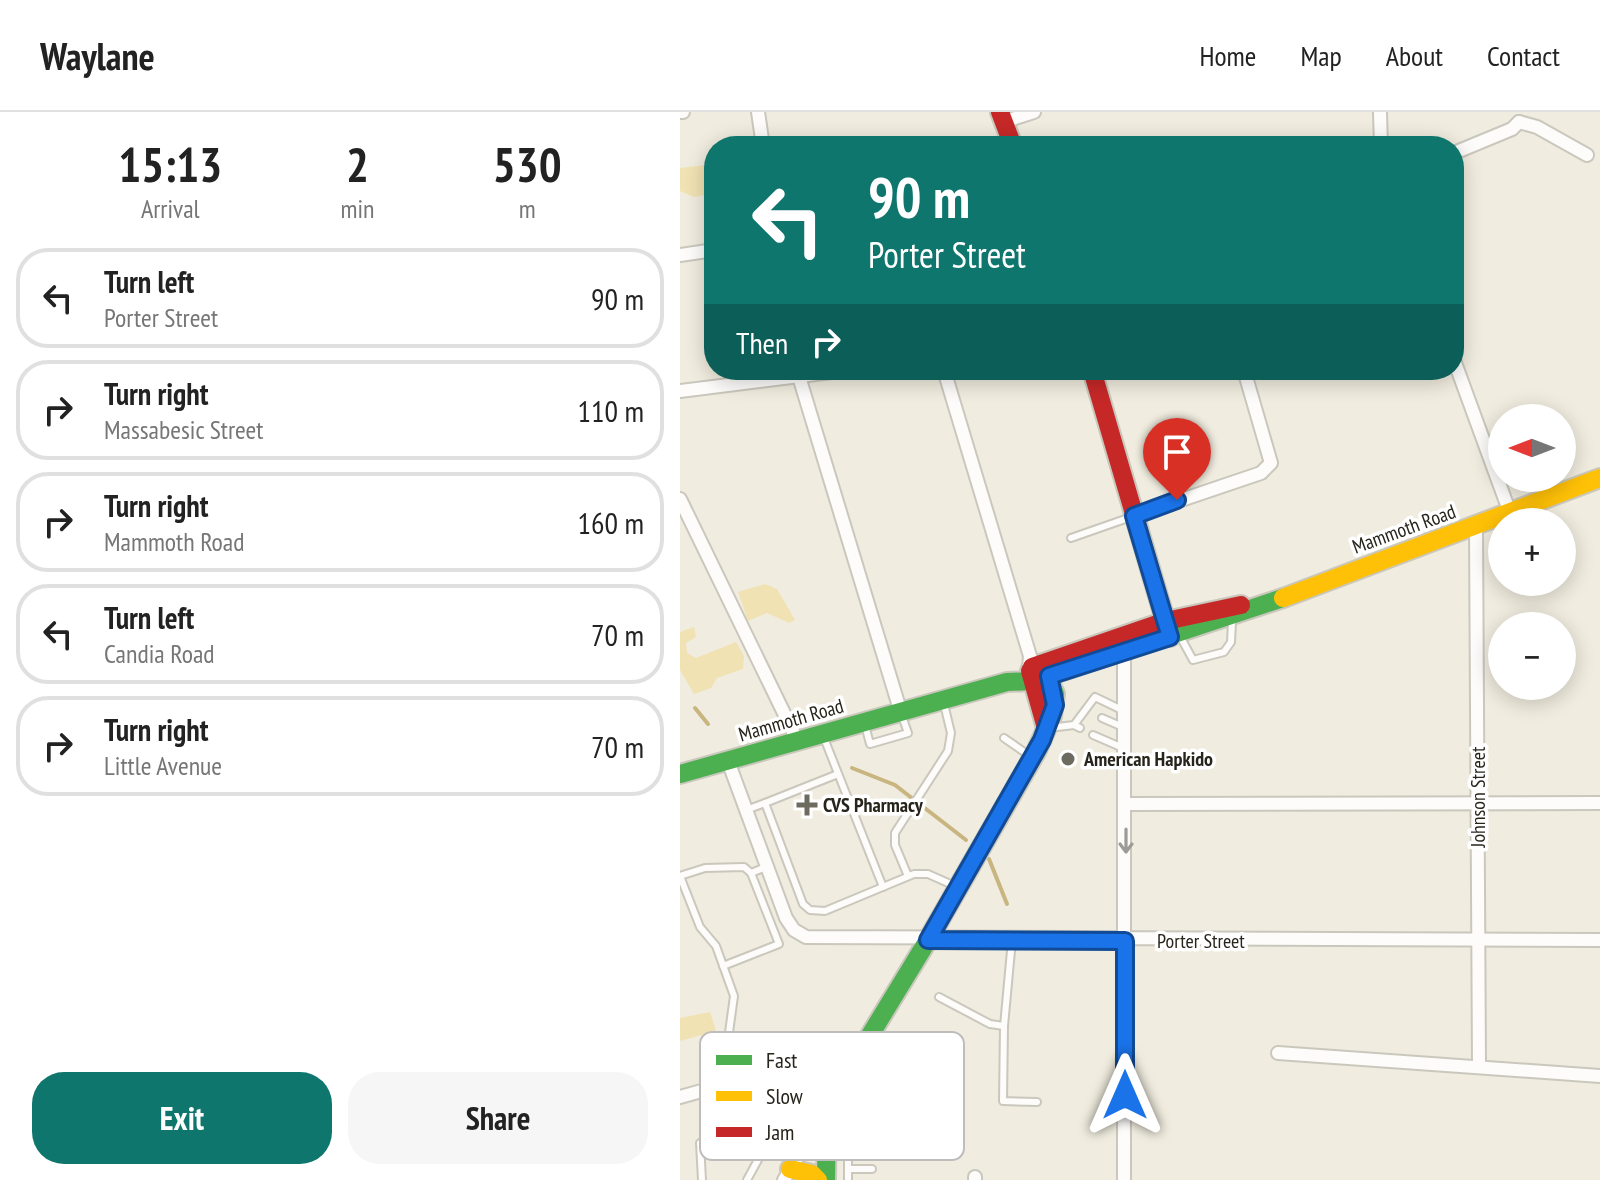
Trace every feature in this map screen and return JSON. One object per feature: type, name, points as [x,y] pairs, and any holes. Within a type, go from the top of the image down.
[{"type":"main road","points":[[1002,117],[1009,136]]},
{"type":"main road","points":[[1095,380],[1134,516],[1172,631]]},
{"type":"main road","name":"Mammoth Road","points":[[1523,508],[1600,478]]},
{"type":"main road","name":"Mammoth Road","points":[[680,774],[1007,682],[1036,669],[1268,602],[1488,521]]},
{"type":"main road","name":"Mammoth Road","points":[[1036,669],[1124,651],[1172,631],[1232,618],[1268,602]]},
{"type":"main road","points":[[874,1031],[1033,758],[1046,728],[1036,669]]},
{"type":"main road","points":[[826,1180],[827,1160]]},
{"type":"main road","points":[[787,1174],[812,1174],[818,1180]]},
{"type":"street","points":[[758,112],[762,136]]},
{"type":"street","points":[[1002,117],[1034,112]]},
{"type":"street","points":[[1380,112],[1381,136]]},
{"type":"street","points":[[1464,149],[1512,129],[1519,117],[1587,155]]},
{"type":"street","points":[[680,255],[704,251]]},
{"type":"street","points":[[680,391],[756,380]]},
{"type":"street","points":[[800,380],[901,713]]},
{"type":"street","points":[[947,380],[1036,669]]},
{"type":"street","points":[[1134,516],[1261,473],[1271,463],[1247,380]]},
{"type":"street","points":[[1461,380],[1508,508]]},
{"type":"street","points":[[680,499],[798,742]]},
{"type":"street","name":"Johnson Street","points":[[1476,526],[1479,1067]]},
{"type":"street","points":[[1124,651],[1124,1180]]},
{"type":"street","points":[[728,761],[794,930]]},
{"type":"street","points":[[1126,804],[1600,803]]},
{"type":"street","name":"Porter Street","points":[[794,930],[806,937],[928,940],[1600,940]]},
{"type":"street","points":[[1278,1053],[1600,1076]]},
{"type":"street","points":[[680,1097],[700,1092]]},
{"type":"lane","points":[[1071,538],[1134,516]]},
{"type":"lane","points":[[1172,631],[1193,660],[1224,652],[1231,642],[1232,618]]},
{"type":"lane","points":[[1046,728],[1077,727],[1095,697],[1125,712]]},
{"type":"lane","points":[[908,876],[894,840],[897,827],[951,743],[943,700]]},
{"type":"lane","points":[[1102,718],[1125,728]]},
{"type":"lane","points":[[823,735],[883,887]]},
{"type":"lane","points":[[1093,735],[1126,750]]},
{"type":"lane","points":[[1004,738],[1033,758]]},
{"type":"lane","points":[[746,810],[838,774]]},
{"type":"lane","points":[[765,803],[803,904],[810,910],[825,911],[908,876],[928,874],[958,887]]},
{"type":"lane","points":[[730,1032],[735,1003],[716,946],[700,927],[680,876],[705,868],[744,867],[751,873],[779,944]]},
{"type":"lane","points":[[751,873],[767,867]]},
{"type":"lane","points":[[723,966],[779,944],[794,930]]},
{"type":"lane","points":[[1012,940],[1004,1026],[1003,1101],[1037,1102]]},
{"type":"lane","points":[[939,997],[990,1024],[1004,1026]]},
{"type":"lane","points":[[701,1160],[702,1180]]},
{"type":"lane","points":[[747,1180],[758,1160]]},
{"type":"lane","points":[[826,1180],[848,1180],[848,1160]]},
{"type":"lane","points":[[848,1169],[872,1169]]},
{"type":"shaded area","points":[[704,165],[704,195],[694,197],[680,191],[680,168]]},
{"type":"shaded area","points":[[765,584],[777,589],[795,620],[789,623],[767,613],[748,621],[738,592]]},
{"type":"shaded area","points":[[694,627],[696,637],[686,643],[687,653],[696,658],[736,642],[744,656],[743,669],[717,678],[711,688],[694,694],[680,670],[680,632]]},
{"type":"shaded area","points":[[710,1012],[716,1031],[700,1032],[700,1035],[680,1041],[680,1018]]},
{"type":"waterway","points":[[695,708],[708,724]]},
{"type":"waterway","points":[[852,768],[895,785],[966,840]]},
{"type":"waterway","points":[[989,859],[1007,904]]},
{"type":"traffic: fast","points":[[680,774],[1007,682],[1032,681],[1283,598]]},
{"type":"traffic: fast","points":[[872,1032],[1036,752],[1052,716],[1055,694],[1041,664]]},
{"type":"traffic: fast","points":[[826,1160],[826,1180]]},
{"type":"traffic: slow","points":[[1283,598],[1600,478]]},
{"type":"traffic: slow","points":[[790,1169],[812,1174],[818,1180]]},
{"type":"traffic: jam","points":[[1000,112],[1009,136]]},
{"type":"traffic: jam","points":[[1095,380],[1170,637]]},
{"type":"traffic: jam","points":[[1032,667],[1166,621],[1241,605]]},
{"type":"traffic: jam","points":[[1030,671],[1046,728]]},
{"type":"place","name":"American Hapkido","points":[[1068,759]]},
{"type":"place","name":"CVS Pharmacy","points":[[807,805]]},
{"type":"route","points":[[1125,1095],[1125,941],[928,940],[1042,740],[1055,705],[1049,676],[1170,637],[1134,516],[1177,500]]}]
